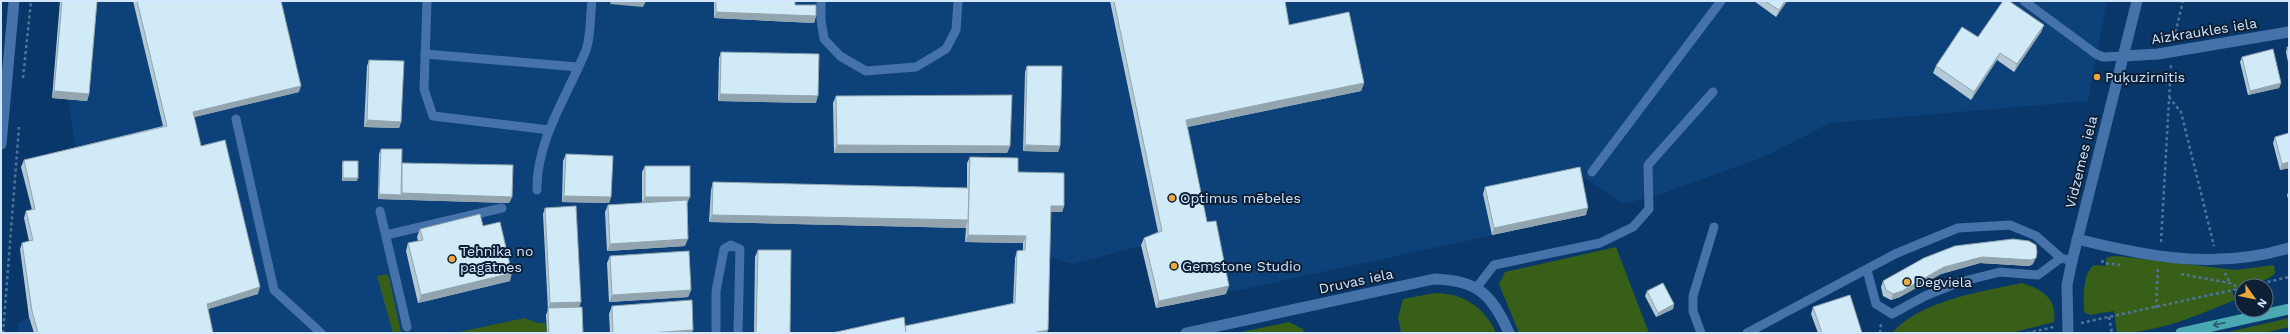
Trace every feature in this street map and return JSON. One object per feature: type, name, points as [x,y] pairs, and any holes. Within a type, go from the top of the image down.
[{"type":"highway","points":[[2181,333],[2289,309]]},
{"type":"street","points":[[1,144],[14,1]]},
{"type":"street","name":"Vidzemes iela","points":[[2068,328],[2066,260],[2077,239],[2137,1]]},
{"type":"street","name":"Aizkraukles iela","points":[[2124,56],[2171,52],[2289,32]]},
{"type":"street","points":[[2077,239],[2119,250],[2208,261],[2246,259],[2289,248]]},
{"type":"street","name":"Druvas iela","points":[[1186,333],[1434,279],[1449,280],[1477,287]]},
{"type":"street","points":[[1477,287],[1494,304],[1509,333]]},
{"type":"lane","points":[[427,1],[424,89],[433,116],[549,130]]},
{"type":"lane","points":[[537,190],[537,174],[549,130],[587,48],[592,1]]},
{"type":"lane","points":[[821,1],[821,20],[824,38],[840,56],[866,71],[916,67],[946,49],[956,30],[958,1]]},
{"type":"lane","points":[[1592,172],[1721,1]]},
{"type":"lane","points":[[2024,1],[2096,54],[2103,57],[2124,56]]},
{"type":"lane","points":[[425,54],[578,67]]},
{"type":"lane","points":[[1477,287],[1494,265],[1600,243],[1633,227],[1649,209],[1648,165],[1713,92]]},
{"type":"lane","points":[[236,119],[274,290],[321,333]]},
{"type":"lane","points":[[386,235],[502,208]]},
{"type":"lane","points":[[380,211],[407,327]]},
{"type":"lane","points":[[1747,333],[1867,270],[1926,240],[1958,228],[1984,225],[2010,225],[2036,236],[2066,260],[2038,275],[2000,272],[1960,282],[1925,296],[1892,314],[1876,304],[1867,270]]},
{"type":"lane","points":[[1701,333],[1693,311],[1693,296],[1714,227]]},
{"type":"lane","points":[[716,333],[716,291],[724,249],[731,245],[740,248],[738,333]]},
{"type":"path","points":[[23,80],[31,1]]},
{"type":"path","points":[[2156,308],[2171,52],[2183,1]]},
{"type":"path","points":[[2169,97],[2180,112],[2219,261],[2230,283]]},
{"type":"path","points":[[2,333],[19,125]]},
{"type":"path","points":[[2274,280],[2289,277]]},
{"type":"path","points":[[2027,333],[2068,328],[2109,317],[2234,290]]},
{"type":"path","points":[[2109,317],[2112,333]]},
{"type":"shaded area","points":[[60,1],[2107,1],[2088,101],[1830,123],[1766,156],[1661,194],[1624,204],[1578,174],[1586,215],[1156,308],[1141,246],[1073,264],[1048,257],[1046,333],[547,333],[546,323],[538,323],[524,318],[454,333],[18,333],[17,324],[29,317],[20,249],[30,247],[24,218],[33,215],[21,167],[76,153],[68,99],[52,98]]},
{"type":"green space","points":[[1616,247],[1649,333],[1519,333],[1499,284],[1505,272]]},
{"type":"green space","points":[[2117,256],[2236,270],[2274,265],[2275,273],[2268,278],[2234,278],[2234,290],[2232,291],[2234,300],[2192,317],[2163,327],[2117,333],[2114,311],[2090,315],[2084,312],[2084,287],[2087,274],[2094,265],[2105,266],[2107,257]]},
{"type":"green space","points":[[386,274],[389,277],[401,333],[393,333],[377,276]]},
{"type":"green space","points":[[2022,283],[2042,292],[2047,296],[2053,307],[2054,322],[2011,333],[1892,333],[1904,322],[1935,305],[1971,294]]},
{"type":"green space","points":[[1435,293],[1454,296],[1472,303],[1486,316],[1496,333],[1401,333],[1398,318],[1403,299]]},
{"type":"green space","points":[[524,318],[538,323],[546,323],[547,333],[454,333]]},
{"type":"green space","points":[[2289,318],[2289,327],[2264,333],[2224,333]]},
{"type":"green space","points":[[1289,322],[1303,329],[1304,333],[1237,333]]},
{"type":"building","points":[[62,1],[97,1],[89,94],[54,91]]},
{"type":"building","points":[[137,1],[281,1],[301,86],[193,112],[201,146],[225,140],[260,287],[207,304],[213,333],[38,333],[32,311],[22,243],[33,240],[26,211],[35,209],[24,160],[167,126]]},
{"type":"building","points":[[716,1],[795,1],[795,5],[816,5],[816,16],[716,12]]},
{"type":"building","points":[[1114,1],[1285,1],[1289,25],[1349,12],[1364,83],[1186,120],[1207,222],[1216,221],[1229,286],[1159,301],[1144,238],[1162,231]]},
{"type":"building","points":[[1765,1],[1785,1],[1779,10]]},
{"type":"building","points":[[2003,1],[2009,1],[2044,25],[2017,64],[2000,53],[1974,92],[1936,66],[1962,27],[1978,37]]},
{"type":"building","points":[[2273,49],[2281,83],[2250,91],[2242,57]]},
{"type":"building","points":[[721,52],[819,54],[818,96],[720,94]]},
{"type":"building","points":[[369,60],[404,61],[401,122],[367,120]]},
{"type":"building","points":[[1027,66],[1062,66],[1060,146],[1025,145]]},
{"type":"building","points":[[1012,95],[1010,146],[837,145],[836,96]]},
{"type":"building","points":[[2289,133],[2289,162],[2282,164],[2275,137]]},
{"type":"building","points":[[381,149],[402,149],[401,195],[379,194]]},
{"type":"building","points":[[566,154],[613,156],[611,197],[564,196]]},
{"type":"building","points":[[970,157],[1018,158],[1018,172],[1064,173],[1064,206],[1051,206],[1048,330],[1032,333],[906,333],[905,326],[1015,303],[1017,251],[1025,250],[1026,236],[968,235]]},
{"type":"building","points":[[343,161],[358,161],[358,178],[343,178]]},
{"type":"building","points":[[402,163],[513,165],[512,197],[402,193]]},
{"type":"building","points":[[645,166],[690,166],[690,197],[645,197]]},
{"type":"building","points":[[1580,167],[1588,208],[1494,228],[1485,187]]},
{"type":"building","points":[[713,182],[969,188],[968,220],[712,215]]},
{"type":"building","points":[[687,200],[688,239],[610,244],[608,205]]},
{"type":"building","points":[[576,206],[581,302],[550,303],[545,208]]},
{"type":"building","name":"Tehnika no pagātnes","points":[[480,214],[483,226],[500,222],[512,273],[421,295],[408,243],[423,240],[420,229]]},
{"type":"building","points":[[2013,239],[2029,241],[2036,245],[2036,258],[2031,260],[1982,257],[1944,267],[1902,291],[1893,294],[1886,290],[1883,281],[1924,258],[1955,246]]},
{"type":"building","points":[[758,250],[791,250],[790,333],[756,333]]},
{"type":"building","points":[[689,251],[691,290],[612,295],[610,256]]},
{"type":"building","points":[[1663,283],[1674,304],[1658,313],[1647,291]]},
{"type":"building","points":[[1850,295],[1862,333],[1822,333],[1813,307]]},
{"type":"building","points":[[692,300],[693,330],[648,333],[613,333],[612,306]]},
{"type":"building","points":[[582,307],[583,333],[549,333],[548,308]]},
{"type":"building","points":[[904,317],[906,333],[832,333]]},
{"type":"place","name":"Puķuzirnītis","points":[[2097,77]]},
{"type":"place","name":"Optimus mēbeles","points":[[1172,198]]},
{"type":"place","name":"Tehnika no pagātnes","points":[[452,259]]},
{"type":"place","name":"Gemstone Studio","points":[[1174,266]]},
{"type":"place","name":"Degviela","points":[[1907,282]]}]
